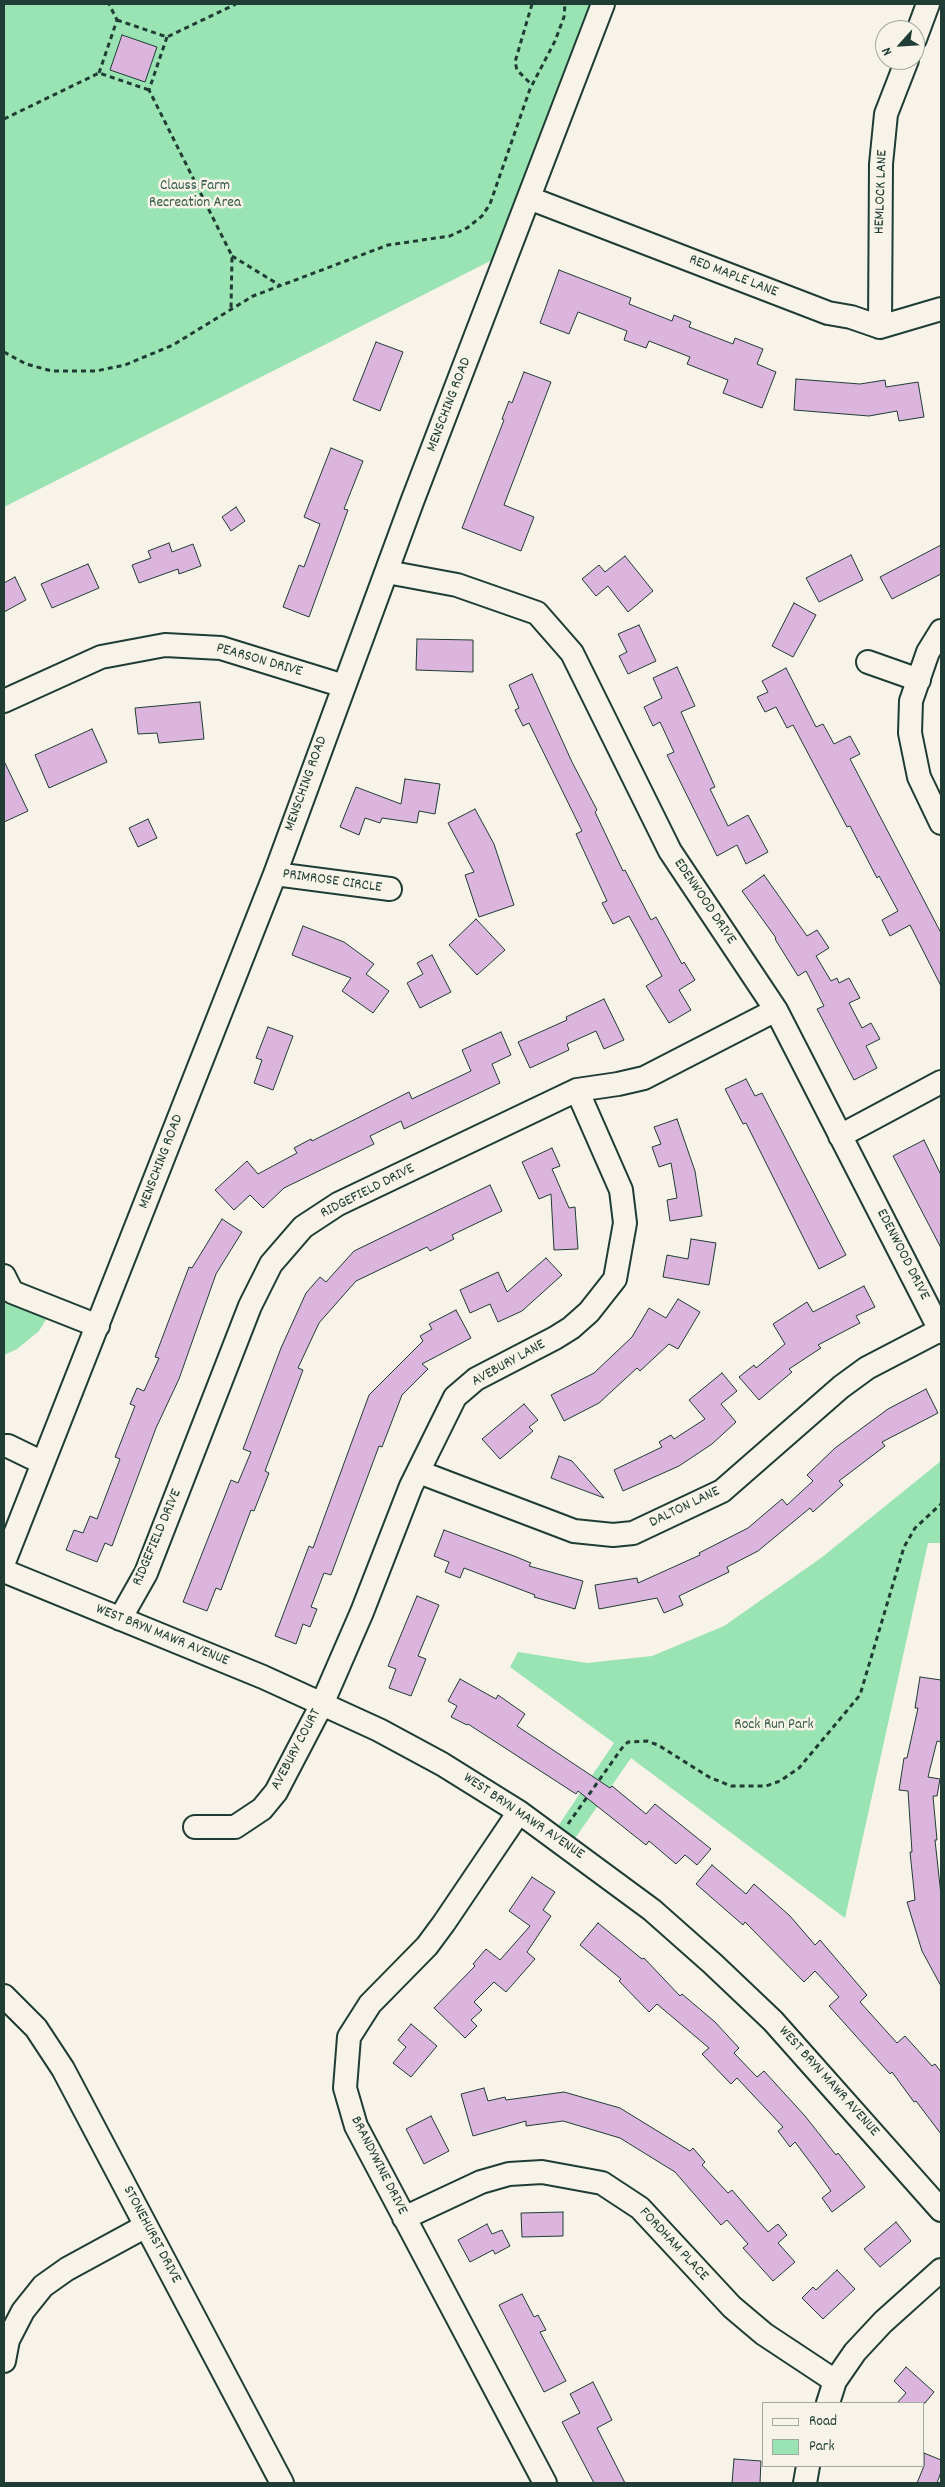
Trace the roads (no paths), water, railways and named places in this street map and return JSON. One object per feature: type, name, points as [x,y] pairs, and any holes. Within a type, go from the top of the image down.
[{"type":"street","name":"MENSCHING ROAD","points":[[4,1562],[275,874],[344,686],[603,4]]},
{"type":"street","points":[[922,20],[928,4]]},
{"type":"street","name":"HEMLOCK LANE","points":[[880,327],[881,164],[886,114],[903,70]]},
{"type":"street","name":"RED MAPLE LANE","points":[[528,198],[828,313],[850,317],[880,327]]},
{"type":"street","points":[[880,327],[941,309]]},
{"type":"street","name":"EDENWOOD DRIVE","points":[[387,572],[457,585],[537,613],[572,653],[670,850],[776,1010],[941,1331]]},
{"type":"street","points":[[941,631],[928,652],[911,701],[910,743],[919,777],[941,823]]},
{"type":"street","name":"PEARSON DRIVE","points":[[4,701],[101,657],[165,645],[221,648],[344,686]]},
{"type":"street","points":[[868,662],[921,674]]},
{"type":"street","name":"PRIMROSE CIRCLE","points":[[275,874],[390,890]]},
{"type":"street","name":"RIDGEFIELD DRIVE","points":[[120,1618],[146,1573],[250,1306],[271,1264],[303,1227],[338,1204],[577,1090],[644,1078],[776,1010]]},
{"type":"street","points":[[840,1136],[941,1082]]},
{"type":"street","name":"AVEBURY LANE","points":[[322,1704],[419,1472],[455,1397],[476,1378],[571,1328],[589,1312],[615,1278],[625,1223],[621,1190],[577,1090]]},
{"type":"street","points":[[7,1288],[98,1326]]},
{"type":"street","name":"DALTON LANE","points":[[419,1472],[574,1531],[614,1535],[633,1533],[722,1491],[841,1386],[867,1368],[941,1331]]},
{"type":"street","points":[[4,1446],[8,1446],[44,1463]]},
{"type":"street","name":"WEST BRYN MAWR AVENUE","points":[[4,1571],[262,1676],[380,1730],[519,1812],[652,1910],[773,2021],[941,2210]]},
{"type":"street","name":"AVEBURY COURT","points":[[195,1827],[235,1828],[262,1809],[276,1792],[291,1766],[322,1704]]},
{"type":"street","name":"BRANDYWINE DRIVE","points":[[519,1812],[444,1924],[427,1946],[370,2004],[349,2037],[345,2074],[350,2110],[356,2126],[545,2483]]},
{"type":"street","name":"STONEHURST DRIVE","points":[[4,1996],[36,2028],[49,2046],[282,2483]]},
{"type":"street","name":"FORDHAM PLACE","points":[[404,2218],[481,2182],[509,2174],[542,2172],[602,2183],[640,2208],[732,2307],[764,2334],[835,2381]]},
{"type":"street","points":[[4,2362],[8,2340],[23,2311],[43,2286],[66,2269],[146,2226]]},
{"type":"street","points":[[828,2402],[835,2381],[856,2352],[883,2322],[941,2270]]},
{"type":"street","points":[[805,2483],[808,2467]]},
{"type":"park label","name":"Clauss Farm Recreation Area","points":[[195,196]]},
{"type":"park label","name":"Rock Run Park","points":[[774,1726]]}]
